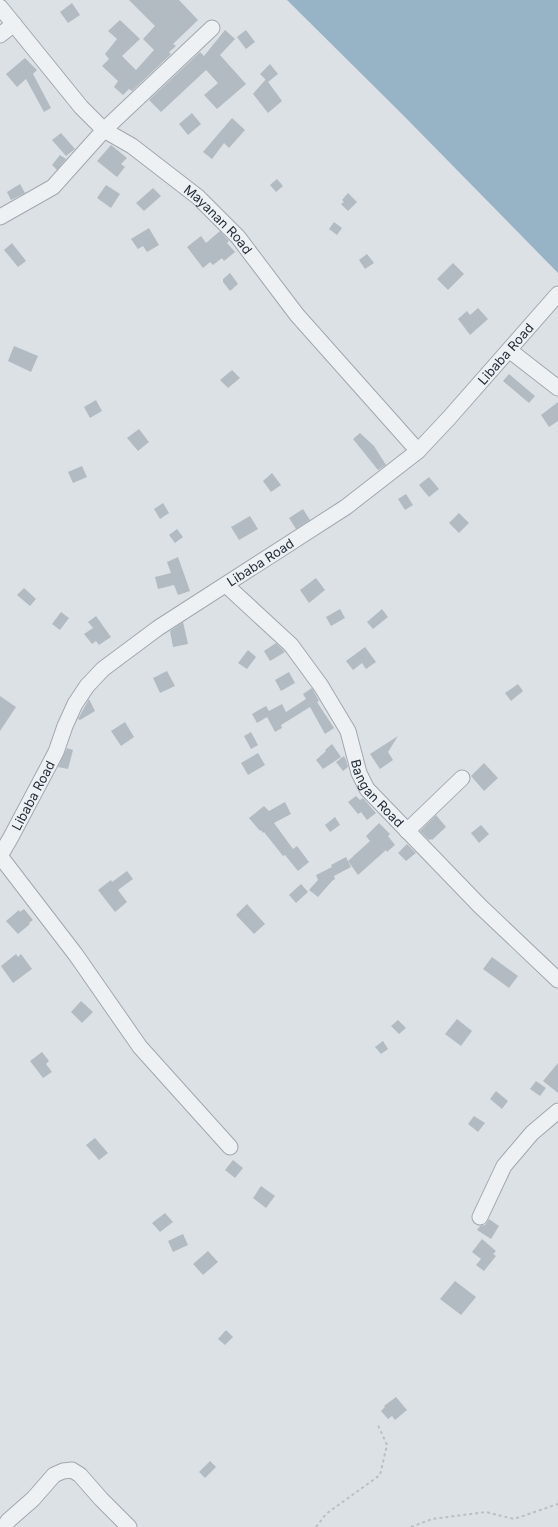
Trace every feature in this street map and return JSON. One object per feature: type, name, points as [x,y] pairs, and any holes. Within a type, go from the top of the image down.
[{"type":"street","name":"Mayanan Road","points":[[0,7],[81,107],[104,130],[132,146],[198,196],[238,237],[297,315],[418,451]]},
{"type":"street","points":[[0,35],[14,24]]},
{"type":"street","points":[[0,217],[53,187],[104,130],[212,28]]},
{"type":"street","name":"Libaba Road","points":[[0,856],[56,752],[65,726],[75,704],[87,686],[103,669],[158,628],[346,508],[418,451],[558,294]]},
{"type":"street","points":[[509,350],[558,388]]},
{"type":"street","name":"Bangan Road","points":[[226,585],[291,645],[321,686],[348,730],[359,773],[367,789],[480,906],[558,980]]},
{"type":"street","points":[[407,831],[462,778]]},
{"type":"street","points":[[0,856],[76,955],[140,1047],[230,1147]]},
{"type":"street","points":[[480,1217],[504,1166],[532,1133],[558,1111]]},
{"type":"street","points":[[4,1527],[8,1520],[33,1499],[54,1475],[63,1471],[72,1470],[80,1475],[129,1527]]},
{"type":"path","points":[[316,1527],[326,1514],[380,1475],[387,1445],[376,1423]]},
{"type":"path","points":[[411,1527],[432,1519],[486,1512],[514,1519],[558,1504]]},
{"type":"water","points":[[287,0],[558,0],[558,273],[402,114]]},
{"type":"building","points":[[129,0],[179,0],[198,20],[173,44],[176,46],[169,52],[171,54],[132,91],[129,89],[123,95],[114,87],[118,81],[102,66],[109,59],[105,54],[117,39],[108,31],[120,20],[140,39],[122,56],[136,70],[154,50],[143,39],[155,26]]},
{"type":"building","points":[[72,3],[80,15],[68,23],[60,12]]},
{"type":"building","points":[[225,30],[235,39],[220,55],[246,84],[217,109],[204,95],[218,83],[206,70],[161,112],[149,100],[200,52],[204,56]]},
{"type":"building","points":[[246,30],[255,42],[246,49],[237,37]]},
{"type":"building","points":[[25,58],[37,70],[33,74],[51,108],[44,112],[26,79],[17,87],[6,74]]},
{"type":"building","points":[[270,64],[278,74],[268,82],[260,74]]},
{"type":"building","points":[[266,79],[282,101],[268,113],[253,94]]},
{"type":"building","points":[[192,113],[201,124],[188,135],[179,124]]},
{"type":"building","points":[[232,118],[245,130],[229,148],[224,143],[212,159],[203,152]]},
{"type":"building","points":[[61,133],[75,149],[66,156],[52,140]]},
{"type":"building","points":[[111,145],[127,158],[121,164],[125,167],[117,177],[97,161]]},
{"type":"building","points":[[60,155],[66,159],[57,170],[52,165]]},
{"type":"building","points":[[277,179],[283,186],[276,192],[270,185]]},
{"type":"building","points":[[20,184],[25,193],[11,200],[7,192]]},
{"type":"building","points":[[106,185],[120,194],[111,208],[97,198]]},
{"type":"building","points":[[153,188],[161,196],[144,211],[136,203]]},
{"type":"building","points":[[348,193],[357,202],[348,211],[341,204],[344,202],[342,200]]},
{"type":"building","points":[[334,222],[342,228],[337,235],[329,229]]},
{"type":"building","points":[[149,228],[159,245],[147,252],[143,246],[138,249],[131,239]]},
{"type":"building","points":[[220,231],[229,241],[227,243],[235,252],[224,261],[222,258],[213,265],[210,262],[203,268],[187,247],[201,236],[206,243]]},
{"type":"building","points":[[12,243],[26,261],[18,267],[4,250]]},
{"type":"building","points":[[367,254],[374,263],[365,269],[359,260]]},
{"type":"building","points":[[453,263],[464,274],[448,290],[437,279]]},
{"type":"building","points":[[230,273],[238,284],[230,291],[223,282],[223,279]]},
{"type":"building","points":[[478,308],[488,319],[470,335],[458,319],[467,311],[470,315]]},
{"type":"building","points":[[14,346],[38,356],[31,372],[8,361]]},
{"type":"building","points":[[232,370],[240,378],[228,388],[220,380]]},
{"type":"building","points":[[509,374],[535,396],[529,403],[503,381]]},
{"type":"building","points":[[96,400],[102,411],[90,418],[84,407]]},
{"type":"building","points":[[558,402],[558,421],[549,427],[541,415]]},
{"type":"building","points":[[139,429],[149,442],[138,451],[127,438]]},
{"type":"building","points":[[360,433],[374,446],[386,465],[378,470],[353,439]]},
{"type":"building","points":[[82,466],[87,477],[73,483],[68,472]]},
{"type":"building","points":[[272,473],[281,485],[271,492],[263,481]]},
{"type":"building","points":[[429,477],[439,489],[429,497],[419,485]]},
{"type":"building","points":[[406,494],[413,505],[405,510],[398,499]]},
{"type":"building","points":[[163,503],[169,513],[160,519],[154,509]]},
{"type":"building","points":[[303,509],[310,520],[296,529],[289,518]]},
{"type":"building","points":[[459,513],[469,523],[459,533],[449,523]]},
{"type":"building","points":[[250,516],[258,529],[239,540],[231,527]]},
{"type":"building","points":[[177,529],[183,537],[175,543],[169,535]]},
{"type":"building","points":[[178,557],[190,591],[178,595],[174,585],[158,589],[155,577],[171,573],[167,562]]},
{"type":"building","points":[[316,578],[325,590],[309,603],[300,590]]},
{"type":"building","points":[[24,588],[36,599],[30,606],[17,595]]},
{"type":"building","points":[[340,609],[345,618],[331,626],[326,617]]},
{"type":"building","points":[[382,609],[388,617],[373,629],[367,622]]},
{"type":"building","points":[[61,612],[69,618],[60,630],[52,624]]},
{"type":"building","points":[[96,616],[111,637],[99,645],[96,641],[92,644],[84,634],[93,628],[88,622]]},
{"type":"building","points":[[183,622],[188,644],[173,647],[170,631]]},
{"type":"building","points":[[276,643],[285,652],[270,661],[264,651]]},
{"type":"building","points":[[365,647],[376,662],[366,669],[362,663],[353,670],[346,661]]},
{"type":"building","points":[[248,650],[256,657],[247,669],[238,663]]},
{"type":"building","points":[[167,671],[175,686],[160,693],[153,678]]},
{"type":"building","points":[[289,672],[295,683],[281,691],[275,680]]},
{"type":"building","points":[[518,684],[523,691],[511,701],[505,693]]},
{"type":"building","points":[[312,688],[319,701],[317,702],[334,728],[325,734],[310,707],[281,725],[282,728],[275,732],[267,717],[257,723],[252,714],[266,706],[269,711],[282,704],[286,712],[306,699],[303,694]]},
{"type":"building","points":[[0,696],[16,707],[0,731]]},
{"type":"building","points":[[89,699],[95,711],[80,720],[78,719]]},
{"type":"building","points":[[125,722],[134,737],[121,746],[111,731]]},
{"type":"building","points":[[251,732],[258,745],[251,749],[244,736]]},
{"type":"building","points":[[398,736],[388,752],[393,760],[380,769],[370,754]]},
{"type":"building","points":[[332,744],[341,757],[323,769],[316,760]]},
{"type":"building","points":[[67,748],[73,750],[68,769],[58,767]]},
{"type":"building","points":[[258,753],[265,765],[248,775],[241,763]]},
{"type":"building","points":[[344,756],[348,767],[343,771],[336,762]]},
{"type":"building","points":[[484,763],[498,778],[484,791],[471,776]]},
{"type":"building","points":[[356,796],[360,800],[363,798],[376,813],[367,820],[361,812],[358,814],[348,802]]},
{"type":"building","points":[[285,802],[291,814],[274,823],[293,849],[297,846],[309,862],[298,871],[285,855],[283,856],[264,832],[263,833],[261,830],[260,831],[249,818],[264,806],[269,811]]},
{"type":"building","points":[[436,815],[446,827],[432,840],[429,840],[420,831]]},
{"type":"building","points":[[335,817],[340,825],[330,832],[325,825]]},
{"type":"building","points":[[379,823],[390,834],[388,836],[395,845],[387,852],[386,850],[358,875],[348,861],[370,841],[366,836]]},
{"type":"building","points":[[481,825],[489,834],[479,843],[471,833]]},
{"type":"building","points":[[407,844],[416,853],[406,861],[398,853]]},
{"type":"building","points":[[346,857],[351,867],[334,876],[335,879],[318,897],[309,890],[318,880],[316,875],[332,867],[331,865]]},
{"type":"building","points":[[127,871],[133,879],[118,890],[127,902],[115,912],[98,890],[111,880],[112,882]]},
{"type":"building","points":[[301,884],[308,892],[296,903],[289,895]]},
{"type":"building","points":[[247,904],[265,924],[254,934],[236,915]]},
{"type":"building","points":[[24,909],[33,920],[18,934],[6,921],[19,910],[20,912]]},
{"type":"building","points":[[16,954],[18,957],[21,954],[32,969],[13,983],[1,966]]},
{"type":"building","points":[[492,957],[518,976],[509,988],[483,969]]},
{"type":"building","points":[[81,1001],[93,1012],[82,1023],[71,1012]]},
{"type":"building","points":[[457,1019],[472,1031],[461,1046],[445,1034]]},
{"type":"building","points":[[398,1020],[406,1028],[399,1034],[391,1026]]},
{"type":"building","points":[[383,1041],[388,1049],[381,1054],[375,1047]]},
{"type":"building","points":[[42,1052],[49,1061],[46,1064],[52,1072],[43,1078],[30,1061]]},
{"type":"building","points":[[558,1063],[558,1093],[543,1081]]},
{"type":"building","points":[[536,1081],[546,1088],[540,1096],[530,1089]]},
{"type":"building","points":[[496,1091],[508,1101],[502,1109],[490,1099]]},
{"type":"building","points":[[474,1116],[485,1123],[478,1132],[468,1124]]},
{"type":"building","points":[[95,1138],[108,1153],[99,1160],[86,1145]]},
{"type":"building","points":[[233,1160],[243,1168],[235,1178],[225,1170]]},
{"type":"building","points":[[261,1186],[275,1196],[266,1208],[253,1198]]},
{"type":"building","points":[[165,1213],[173,1222],[160,1232],[152,1223]]},
{"type":"building","points":[[489,1219],[499,1226],[491,1239],[477,1230],[480,1226],[485,1225]]},
{"type":"building","points":[[183,1234],[188,1245],[173,1252],[168,1241]]},
{"type":"building","points":[[482,1239],[496,1251],[493,1254],[496,1256],[484,1271],[476,1265],[481,1259],[472,1252]]},
{"type":"building","points":[[208,1251],[218,1262],[203,1275],[193,1264]]},
{"type":"building","points":[[455,1281],[476,1297],[461,1315],[440,1299]]},
{"type":"building","points":[[226,1330],[233,1337],[225,1345],[218,1339]]},
{"type":"building","points":[[396,1397],[407,1410],[395,1420],[392,1416],[388,1419],[381,1411],[385,1407],[384,1406]]},
{"type":"building","points":[[210,1461],[216,1467],[205,1478],[199,1472]]}]
